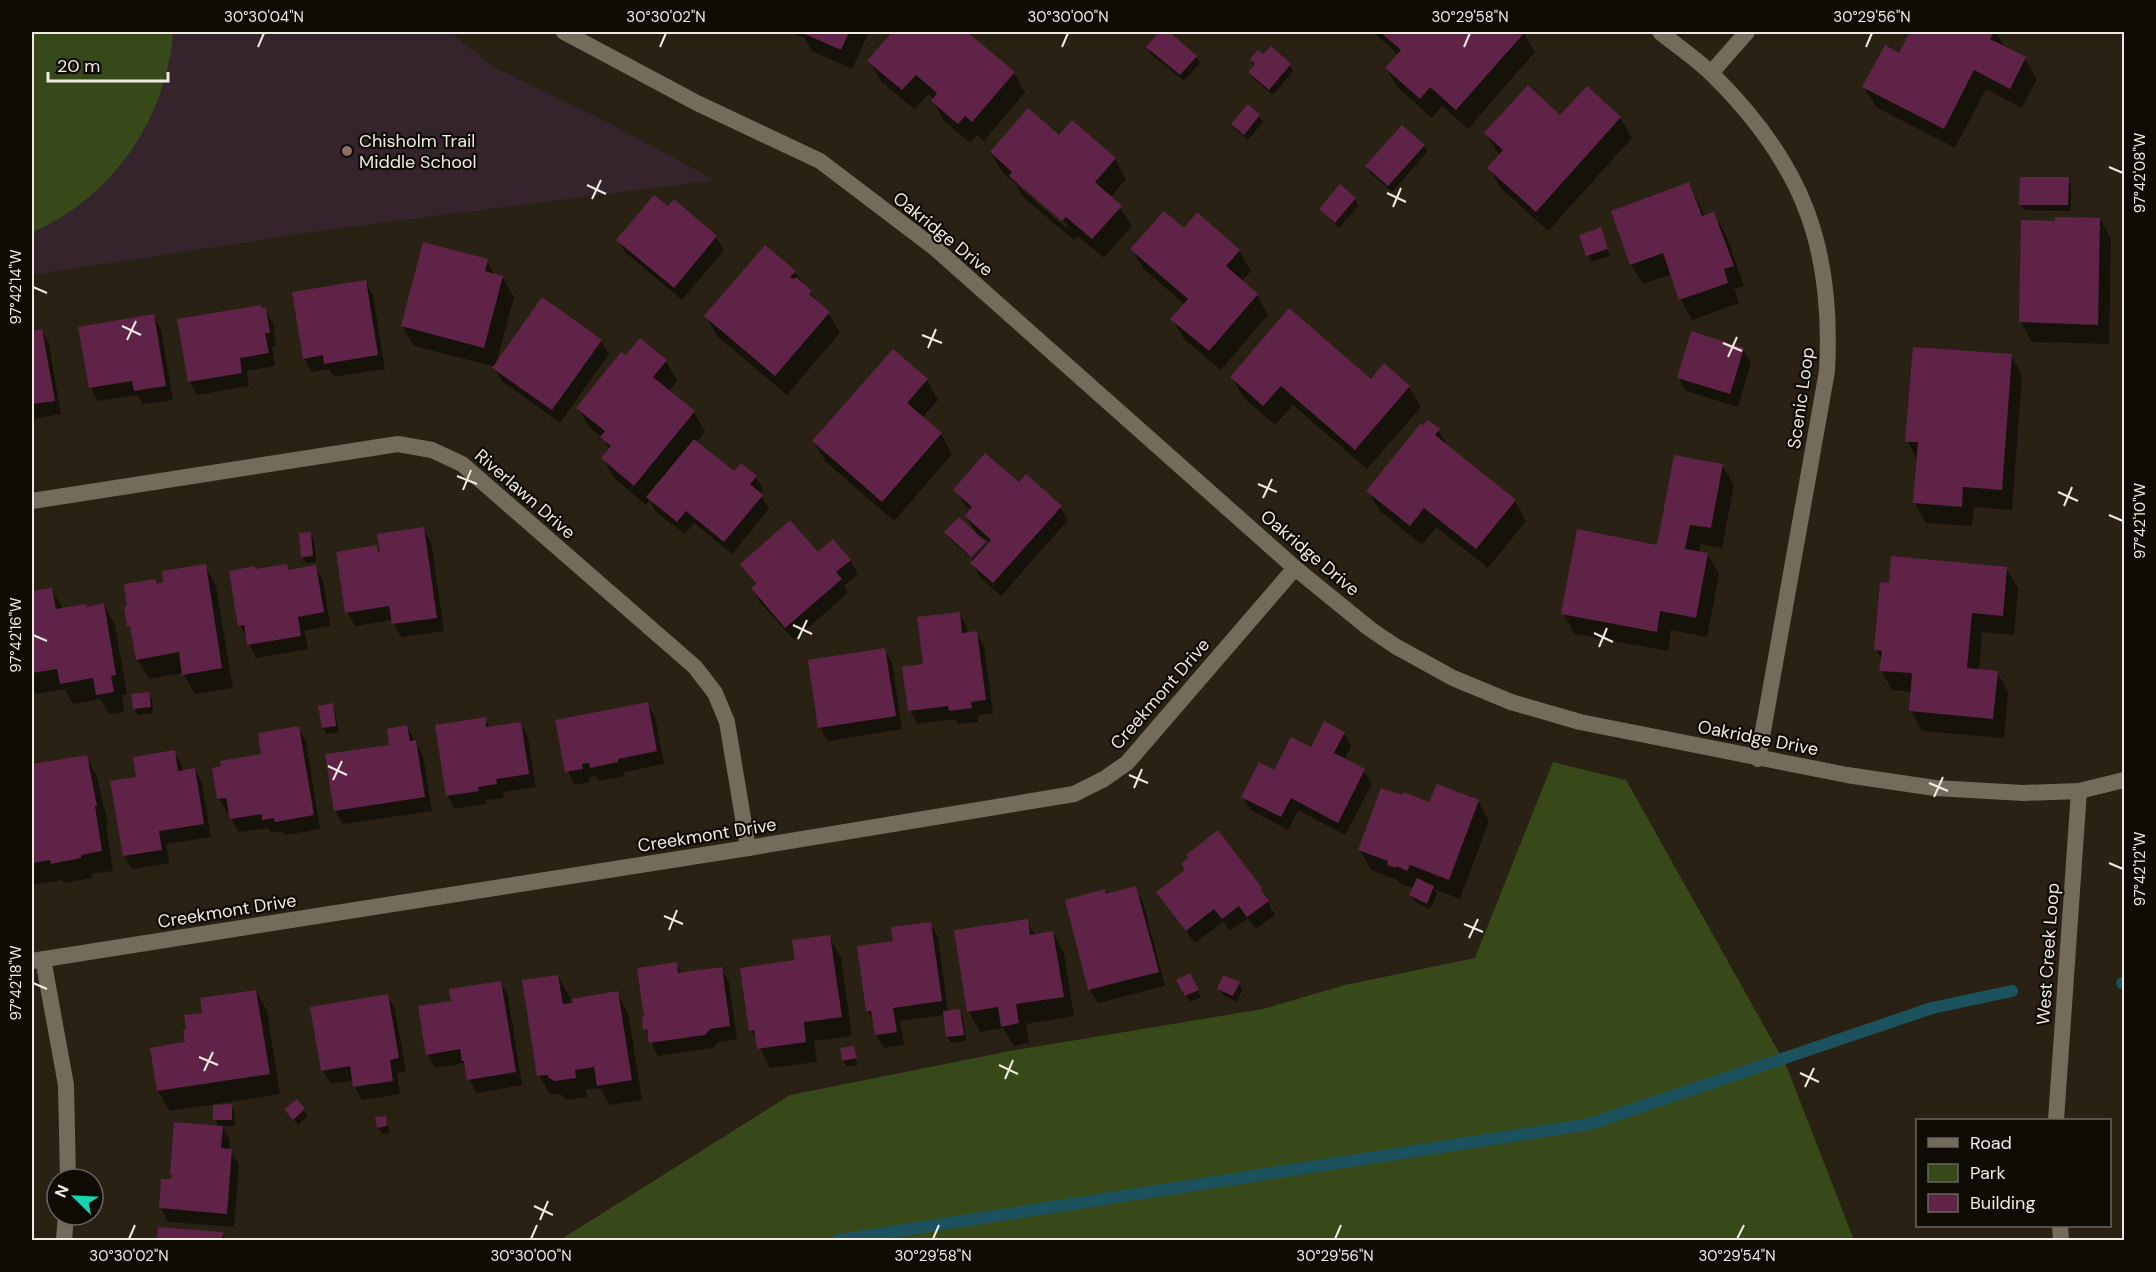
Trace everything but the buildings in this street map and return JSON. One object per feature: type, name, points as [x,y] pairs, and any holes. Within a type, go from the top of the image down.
[{"type":"street","name":"Oakridge Drive","points":[[564,32],[697,103],[820,162],[936,249],[1295,568],[1378,635],[1452,678],[1511,702],[1580,722],[1847,776],[1935,788],[2023,793],[2079,791],[2124,780]]},
{"type":"street","name":"Scenic Loop","points":[[1660,32],[1711,73],[1752,117],[1787,167],[1799,189],[1821,257],[1829,342],[1827,371],[1758,759]]},
{"type":"street","points":[[1711,73],[1748,32]]},
{"type":"street","name":"Riverlawn Drive","points":[[32,501],[398,444],[442,454],[462,464],[695,668],[715,693],[727,722],[748,848]]},
{"type":"street","name":"Creekmont Drive","points":[[37,960],[1074,794],[1104,779],[1127,763],[1295,568]]},
{"type":"street","name":"West Creek Loop","points":[[2056,1119],[2079,791]]},
{"type":"street","points":[[37,960],[66,1085],[68,1167]]},
{"type":"shaded area","name":"Chisholm Trail Middle School","points":[[32,32],[450,32],[494,67],[609,123],[715,180],[333,229],[32,275]]},
{"type":"green space","points":[[32,32],[173,32],[160,94],[147,124],[130,152],[110,177],[87,199],[61,217],[32,232]]},
{"type":"green space","points":[[1553,762],[1626,780],[1786,1065],[1854,1240],[560,1240],[790,1095],[1010,1051],[1263,1009],[1345,985],[1475,958]]},
{"type":"waterway","points":[[839,1240],[1590,1124],[1932,1008],[2012,991]]},
{"type":"place","name":"Chisholm Trail Middle School","points":[[347,151]]}]
